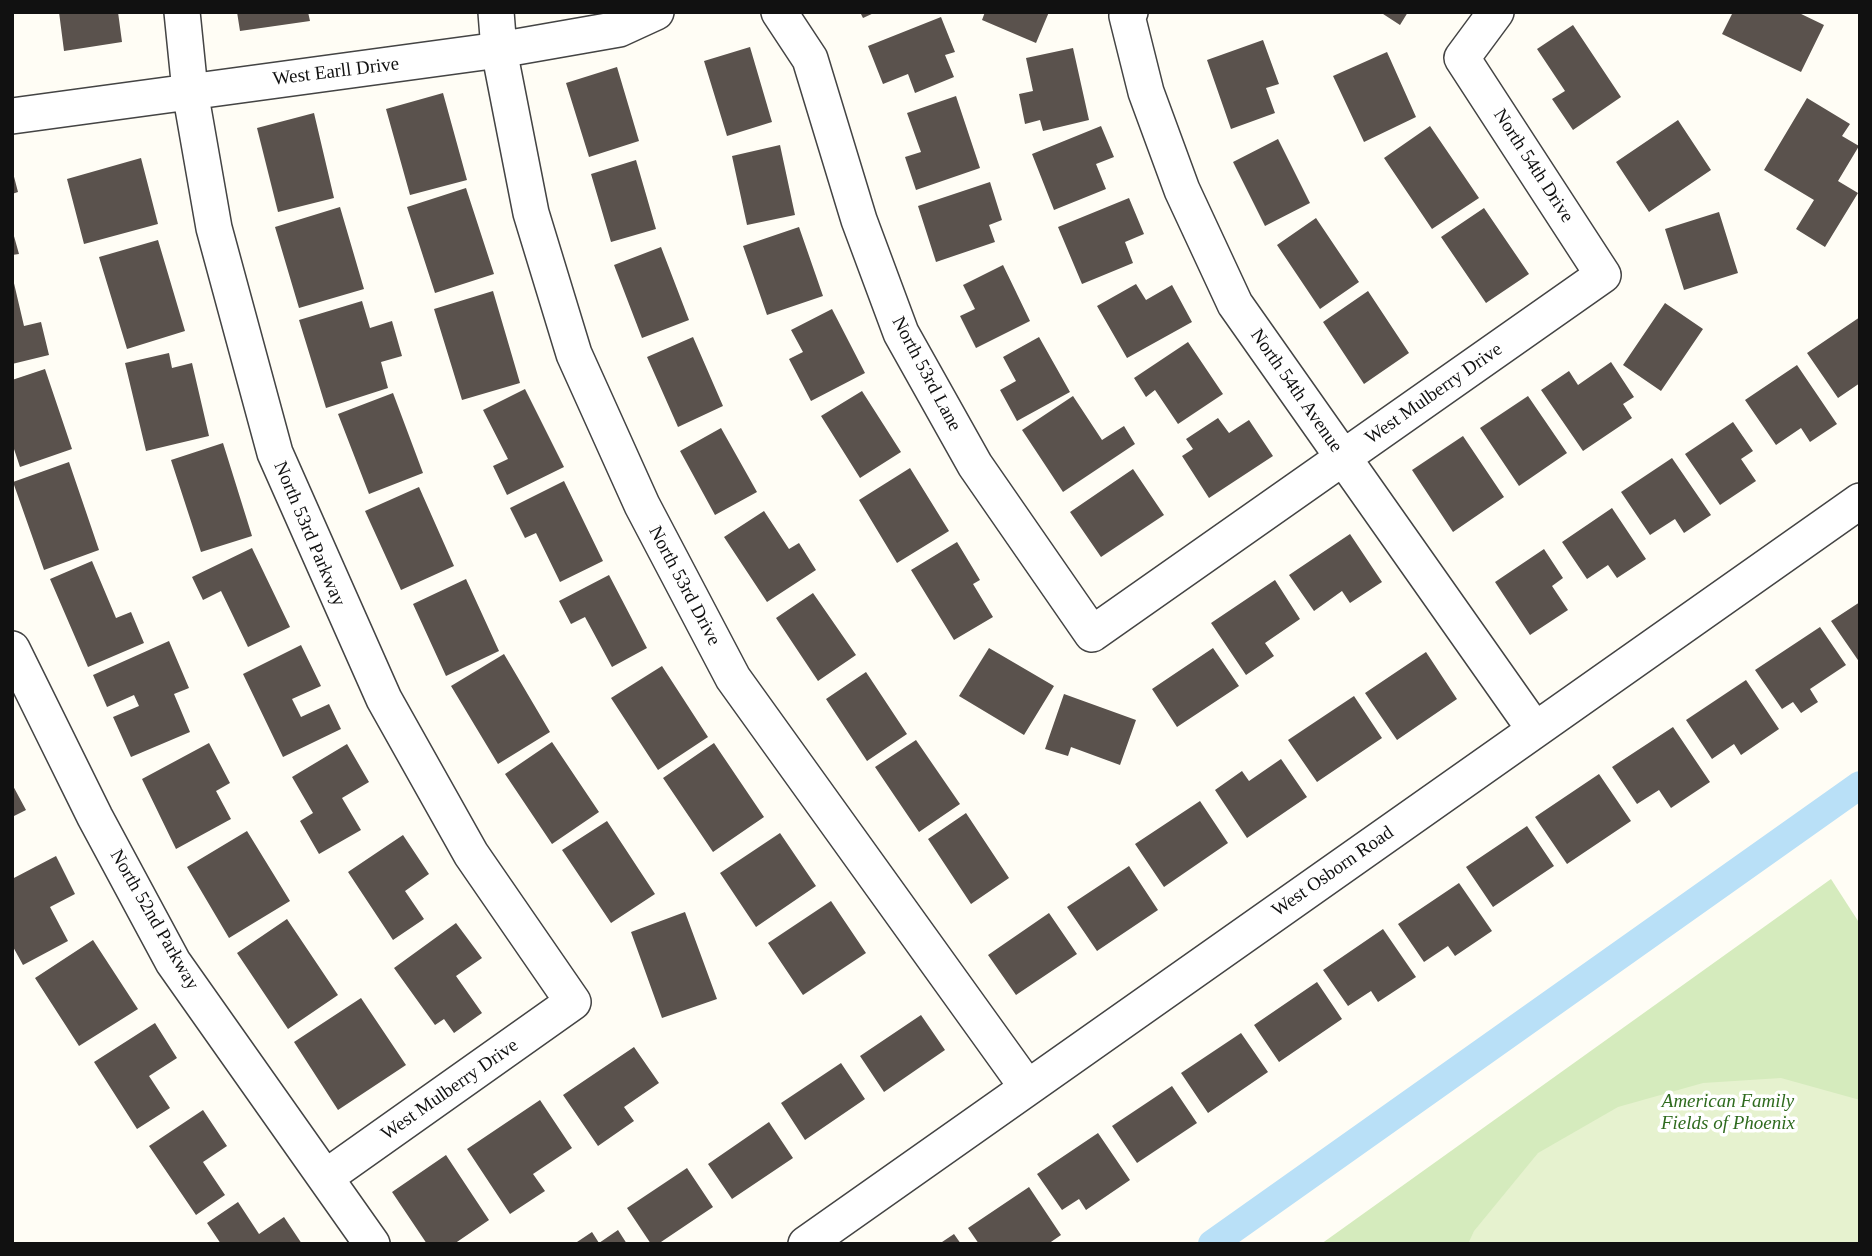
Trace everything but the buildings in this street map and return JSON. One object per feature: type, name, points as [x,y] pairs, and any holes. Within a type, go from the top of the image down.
[{"type":"street","name":"North 53rd Parkway","points":[[182,12],[190,91],[214,228],[239,331],[280,466],[384,699],[471,854],[573,1002]]},
{"type":"street","name":"North 53rd Drive","points":[[496,12],[499,50],[531,213],[574,354],[642,505],[733,678],[1027,1087]]},
{"type":"street","name":"West Earll Drive","points":[[12,116],[499,50],[619,29],[656,12]]},
{"type":"street","name":"North 53rd Lane","points":[[779,12],[810,59],[859,220],[901,333],[975,465],[1092,634]]},
{"type":"street","name":"North 54th Drive","points":[[1496,12],[1462,58],[1603,275]]},
{"type":"street","name":"North 54th Avenue","points":[[1128,14],[1146,92],[1182,190],[1235,304],[1535,730]]},
{"type":"street","name":"West Mulberry Drive","points":[[1092,634],[1603,275]]},
{"type":"street","name":"West Osborn Road","points":[[806,1244],[1860,501]]},
{"type":"street","name":"North 52nd Parkway","points":[[12,649],[95,817],[173,962],[372,1244]]},
{"type":"street","name":"West Mulberry Drive","points":[[326,1177],[573,1002]]},
{"type":"green space","name":"American Family Fields of Phoenix","points":[[1831,879],[1860,924],[1860,1244],[1321,1244]]},
{"type":"green space","points":[[1781,1078],[1860,1100],[1860,1244],[1468,1244],[1474,1231],[1538,1153],[1618,1107],[1703,1083]]},
{"type":"waterway","points":[[1212,1244],[1860,785]]}]
